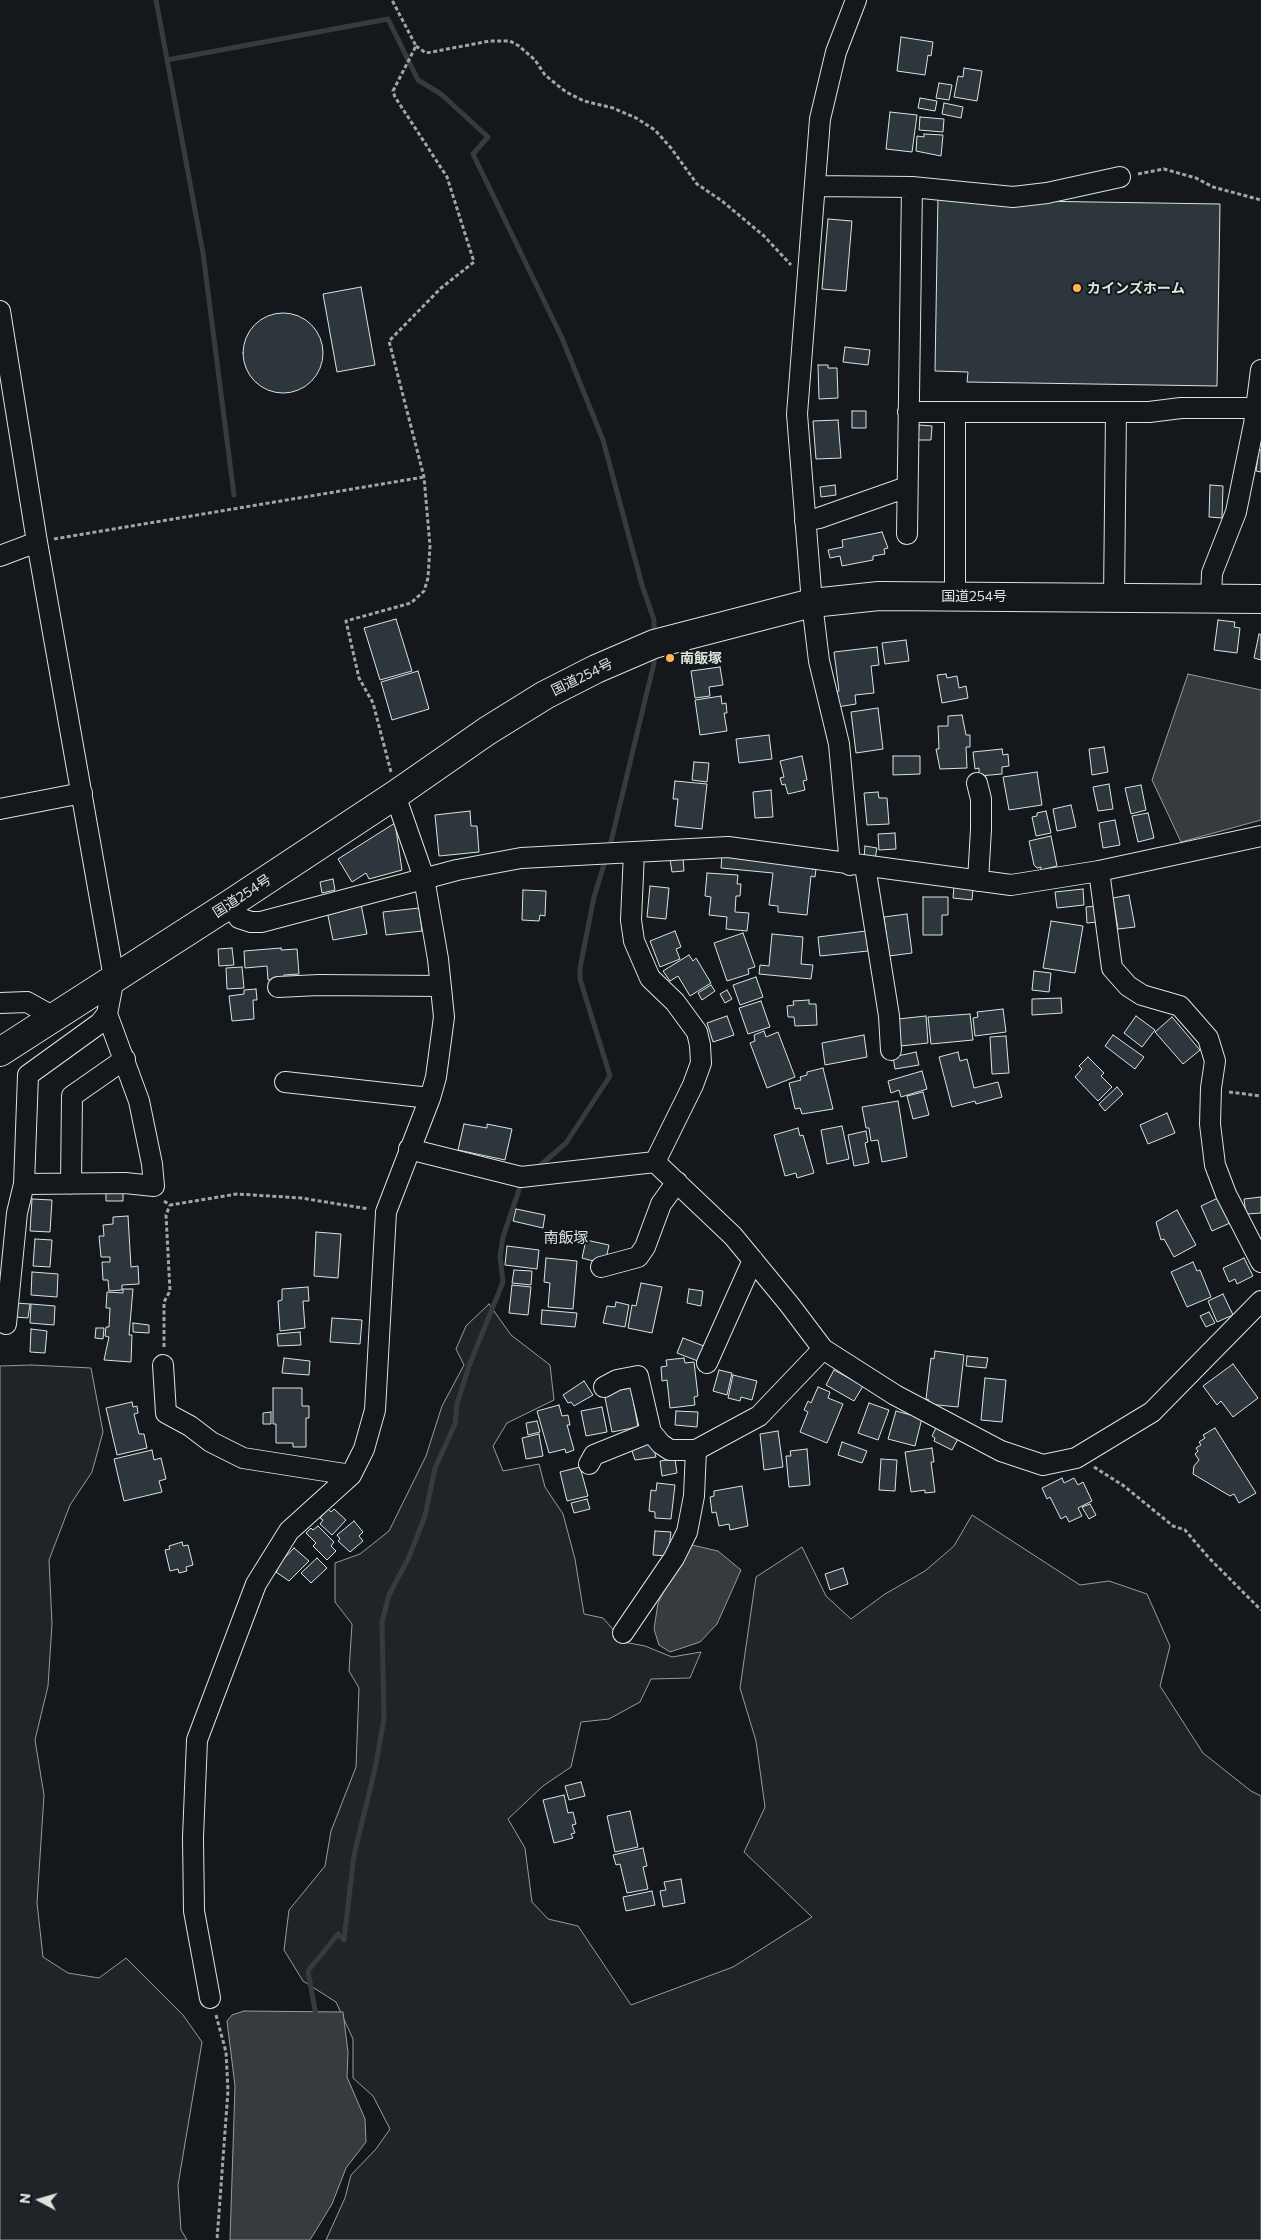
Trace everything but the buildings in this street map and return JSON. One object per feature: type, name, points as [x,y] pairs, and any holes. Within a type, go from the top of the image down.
[{"type":"highway","name":"国道254号","points":[[0,1052],[230,904],[395,795],[487,731],[545,695],[596,668],[654,644],[812,603],[878,596],[1261,599]]},
{"type":"street","points":[[856,0],[836,52],[820,120],[797,414],[812,603],[819,661],[839,744],[858,866],[889,1016],[891,1050]]},
{"type":"street","points":[[815,186],[912,187],[1013,197],[1047,193],[1120,177]]},
{"type":"street","points":[[906,534],[912,187]]},
{"type":"street","points":[[0,311],[37,542],[114,978],[107,1014],[100,1023],[28,1075],[24,1184],[17,1213],[6,1324]]},
{"type":"street","points":[[1211,598],[1212,573],[1236,512],[1258,408],[1261,370]]},
{"type":"street","points":[[908,412],[1148,412],[1181,408],[1258,408]]},
{"type":"street","points":[[955,412],[955,596]]},
{"type":"street","points":[[1114,598],[1116,412]]},
{"type":"street","points":[[805,520],[819,518],[907,487]]},
{"type":"street","points":[[0,556],[37,542]]},
{"type":"street","points":[[977,783],[981,799],[982,829],[978,881]]},
{"type":"street","points":[[0,809],[82,793]]},
{"type":"street","points":[[210,1998],[194,1911],[193,1828],[197,1740],[256,1584],[289,1531],[351,1475],[364,1449],[375,1410],[386,1212],[430,1098],[436,1077],[444,1017],[440,986],[424,878],[395,795]]},
{"type":"street","points":[[230,904],[239,918],[251,922],[260,922],[424,878],[521,858],[728,847],[777,852],[858,866],[1011,885],[1099,871],[1261,836]]},
{"type":"street","points":[[634,852],[631,920],[637,949],[650,978],[675,1002],[697,1032],[700,1045],[701,1063],[693,1085],[655,1162]]},
{"type":"street","points":[[1099,871],[1112,968],[1128,986],[1142,995],[1180,1006],[1208,1038],[1215,1061],[1211,1088],[1210,1124],[1215,1166],[1226,1194],[1261,1262]]},
{"type":"street","points":[[278,987],[318,985],[440,986]]},
{"type":"street","points":[[0,1003],[27,1002],[54,1017]]},
{"type":"street","points":[[24,1184],[126,1183],[154,1186],[152,1164],[139,1101],[107,1014]]},
{"type":"street","points":[[71,1184],[72,1096],[125,1059]]},
{"type":"street","points":[[285,1082],[430,1098]]},
{"type":"street","points":[[409,1149],[521,1176],[655,1162],[733,1236],[823,1349],[895,1395],[1001,1451],[1043,1465],[1076,1458],[1152,1412],[1261,1302]]},
{"type":"street","points":[[601,1267],[638,1257],[645,1247],[661,1204],[676,1182]]},
{"type":"street","points":[[707,1363],[753,1260]]},
{"type":"street","points":[[604,1387],[617,1380],[638,1376],[651,1432],[661,1444],[670,1450],[696,1450],[759,1416],[823,1349]]},
{"type":"street","points":[[163,1365],[166,1413],[190,1426],[211,1442],[243,1458],[351,1475]]},
{"type":"street","points":[[589,1464],[594,1455],[651,1432]]},
{"type":"street","points":[[623,1633],[674,1558],[687,1532],[694,1496],[696,1450]]},
{"type":"path","points":[[392,0],[416,46],[426,53],[490,41],[510,41],[520,46],[535,60],[545,74],[566,92],[584,101],[613,108],[636,118],[655,130],[671,148],[697,184],[722,201],[764,236],[788,262],[808,279]]},
{"type":"path","points":[[395,795],[374,704],[359,678],[346,621],[411,603],[424,591],[430,546],[424,477],[389,341],[441,288],[474,262],[447,177],[393,91],[416,46]]},
{"type":"path","points":[[1120,177],[1164,169],[1196,178],[1213,187],[1261,200]]},
{"type":"path","points":[[37,542],[424,477]]},
{"type":"path","points":[[1211,1088],[1261,1096]]},
{"type":"path","points":[[154,1186],[162,1200],[170,1205],[237,1194],[300,1198],[386,1212]]},
{"type":"path","points":[[163,1365],[164,1302],[170,1292],[166,1215],[170,1205]]},
{"type":"path","points":[[1076,1458],[1097,1468],[1124,1486],[1172,1526],[1185,1530],[1215,1564],[1261,1610]]},
{"type":"path","points":[[210,1998],[226,2052],[228,2090],[218,2240]]},
{"type":"shaded area","points":[[1188,674],[1261,690],[1261,820],[1181,842],[1152,780]]},
{"type":"shaded area","points":[[489,1304],[511,1335],[550,1365],[554,1400],[507,1423],[493,1446],[503,1471],[539,1464],[545,1487],[563,1514],[575,1559],[584,1614],[603,1618],[624,1642],[645,1646],[672,1657],[701,1652],[690,1678],[651,1679],[640,1702],[609,1719],[581,1722],[571,1767],[543,1786],[508,1819],[525,1848],[532,1902],[548,1919],[578,1926],[631,2005],[733,1967],[812,1917],[744,1852],[765,1807],[756,1741],[740,1688],[756,1577],[802,1547],[826,1596],[851,1619],[885,1594],[925,1571],[954,1546],[972,1515],[1080,1585],[1109,1581],[1147,1594],[1170,1646],[1160,1686],[1203,1753],[1251,1791],[1261,1796],[1261,2240],[326,2240],[345,2198],[351,2175],[376,2149],[390,2129],[373,2096],[353,2078],[353,2039],[336,2002],[303,1981],[284,1950],[289,1910],[325,1866],[331,1831],[356,1767],[359,1688],[349,1671],[352,1624],[335,1602],[335,1563],[360,1554],[389,1531],[426,1456],[442,1406],[464,1365],[456,1349],[466,1326]]},
{"type":"shaded area","points":[[31,1365],[91,1368],[103,1432],[92,1472],[70,1505],[49,1560],[52,1624],[48,1686],[35,1740],[44,1795],[37,1903],[43,1957],[68,1973],[99,1978],[126,1958],[183,2015],[202,2042],[178,2185],[181,2230],[187,2240],[0,2240],[0,1366]]},
{"type":"shaded area","points":[[692,1545],[718,1551],[741,1570],[717,1624],[700,1642],[670,1652],[659,1645],[654,1629],[658,1603],[673,1573]]},
{"type":"shaded area","points":[[244,2011],[343,2012],[348,2052],[347,2077],[365,2119],[366,2142],[346,2168],[332,2204],[310,2240],[230,2240],[235,2086],[227,2021],[232,2015]]},
{"type":"waterway","points":[[156,0],[203,253],[234,495]]},
{"type":"waterway","points":[[167,60],[388,19],[418,80],[441,94],[488,137],[473,154],[562,338],[603,440],[642,585],[654,620],[654,635]]},
{"type":"waterway","points":[[609,850],[654,663],[654,654]]},
{"type":"waterway","points":[[536,1169],[566,1143],[610,1076],[580,979],[580,968],[594,897],[606,858]]},
{"type":"waterway","points":[[316,2016],[308,1971],[338,1934],[344,1940],[354,1855],[375,1769],[384,1719],[382,1622],[389,1595],[409,1557],[425,1516],[435,1468],[455,1424],[457,1404],[469,1366],[503,1282],[500,1256],[503,1237],[522,1181]]},
{"type":"place","name":"カインズホーム","points":[[1077,288]]},
{"type":"place","name":"南飯塚","points":[[670,658]]},
{"type":"district","name":"南飯塚","points":[[566,1238]]}]
